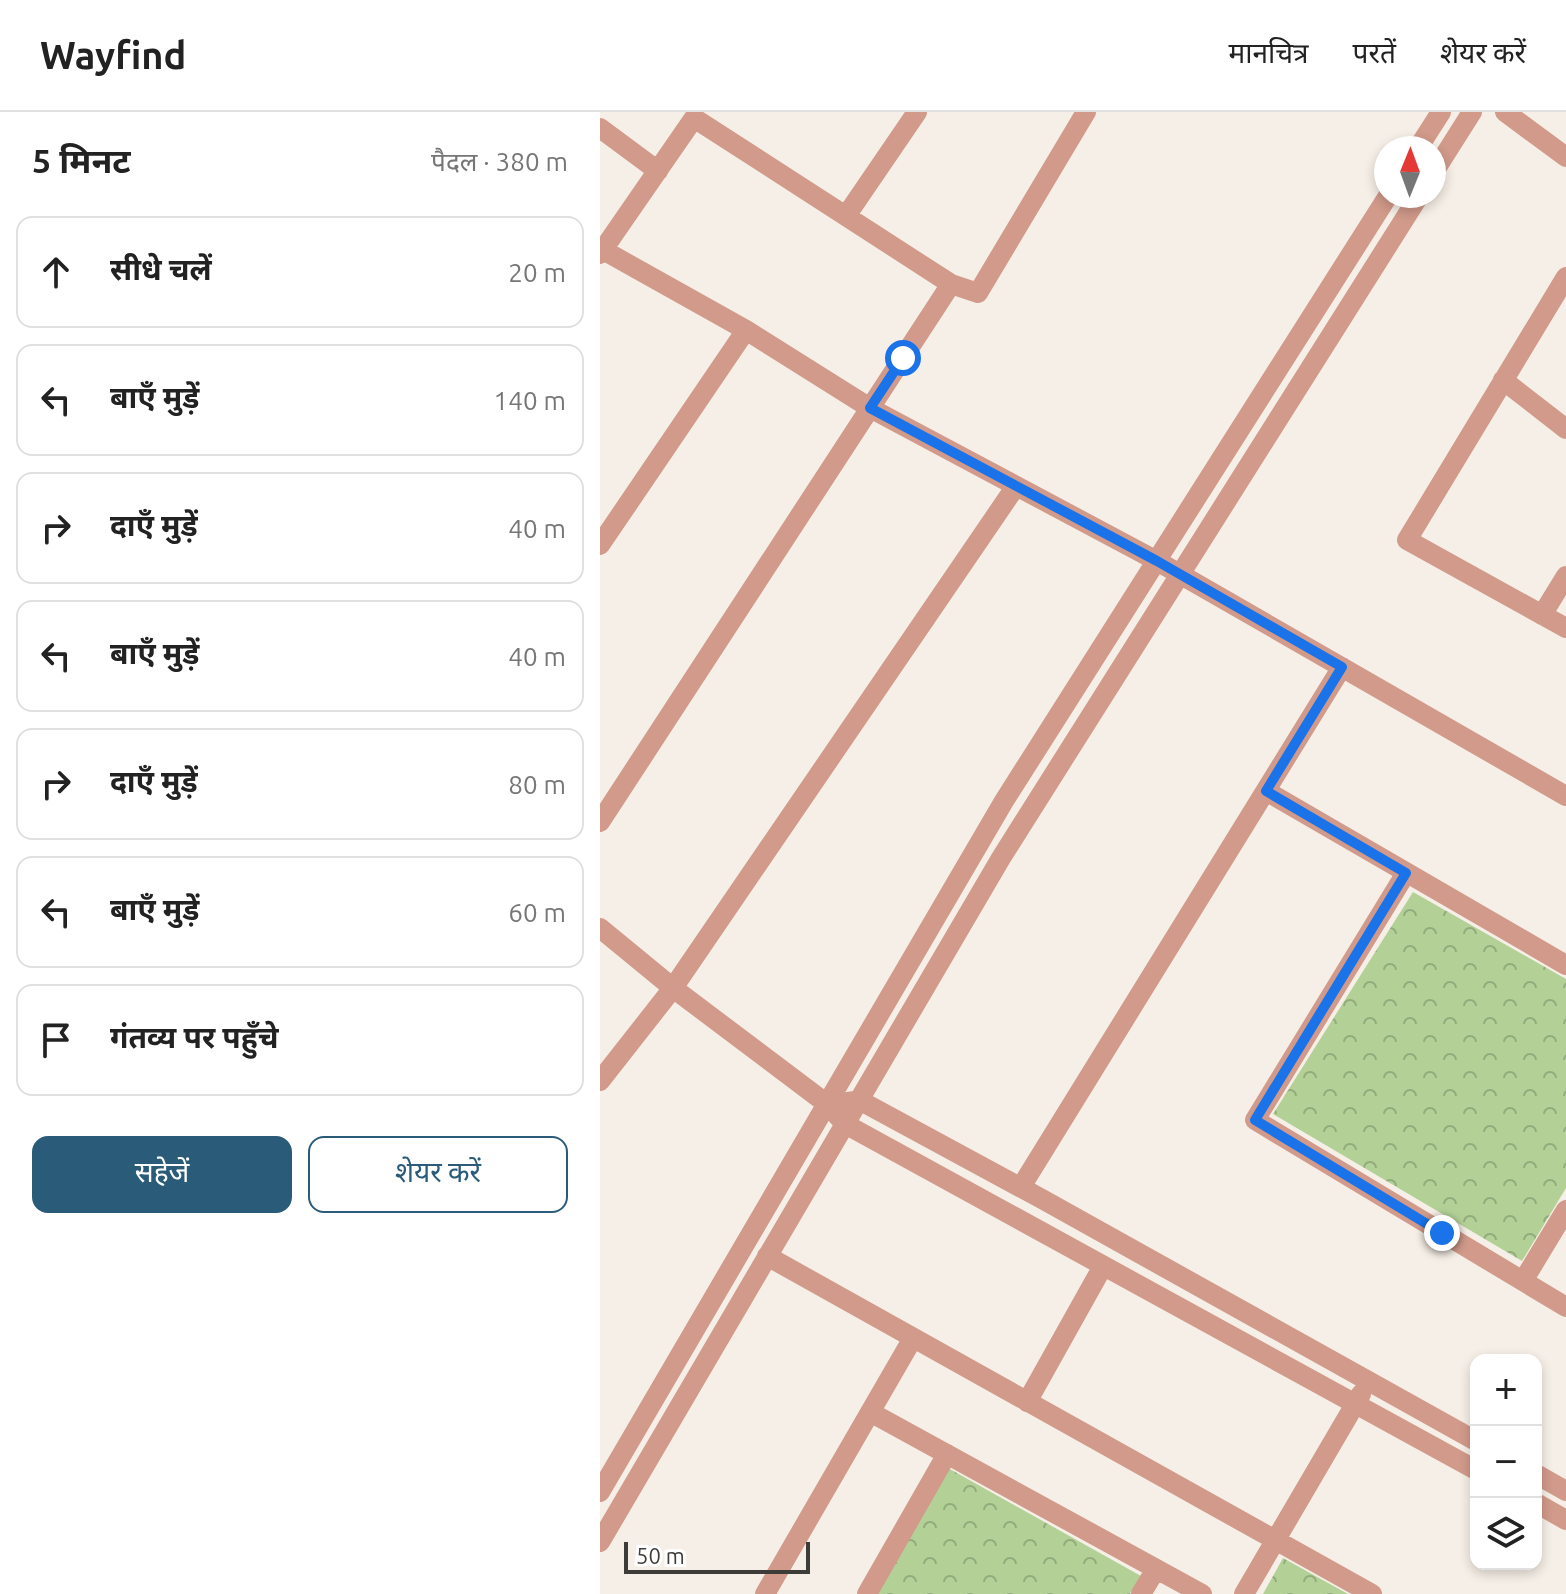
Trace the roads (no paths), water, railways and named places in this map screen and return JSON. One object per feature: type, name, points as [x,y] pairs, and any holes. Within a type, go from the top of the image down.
[{"type":"street","points":[[846,216],[917,112]]},
{"type":"street","points":[[1086,112],[978,293],[951,284],[696,115],[601,252],[746,330],[870,408],[1157,561],[1566,796]]},
{"type":"street","points":[[1426,136],[1441,112]]},
{"type":"street","points":[[1446,153],[1472,112]]},
{"type":"street","points":[[1505,112],[1566,157]]},
{"type":"street","points":[[600,128],[658,171]]},
{"type":"street","points":[[600,1492],[1004,801],[1380,208]]},
{"type":"street","points":[[600,1542],[1001,858],[1411,208]]},
{"type":"street","points":[[1566,277],[1407,540],[1566,628]]},
{"type":"street","points":[[600,822],[951,284]]},
{"type":"street","points":[[600,545],[746,330]]},
{"type":"street","points":[[1503,380],[1566,429]]},
{"type":"street","points":[[600,1081],[673,988],[1016,486]]},
{"type":"street","points":[[1542,615],[1566,576]]},
{"type":"street","points":[[1021,1187],[1342,667]]},
{"type":"street","points":[[1266,791],[1566,965]]},
{"type":"street","points":[[1406,873],[1255,1120],[1566,1307]]},
{"type":"street","points":[[600,928],[673,988],[827,1104],[845,1124],[1470,1467]]},
{"type":"street","points":[[827,1104],[859,1100],[1470,1438]]},
{"type":"street","points":[[1523,1281],[1566,1210]]},
{"type":"street","points":[[767,1256],[1372,1594]]},
{"type":"street","points":[[1027,1402],[1103,1266]]},
{"type":"street","points":[[765,1594],[913,1338]]},
{"type":"street","points":[[1244,1594],[1369,1381]]},
{"type":"street","points":[[870,1412],[1202,1594]]},
{"type":"street","points":[[867,1594],[947,1454]]},
{"type":"street","points":[[1542,1477],[1566,1491]]},
{"type":"street","points":[[1542,1506],[1566,1520]]},
{"type":"street","points":[[1141,1594],[1156,1569]]}]
